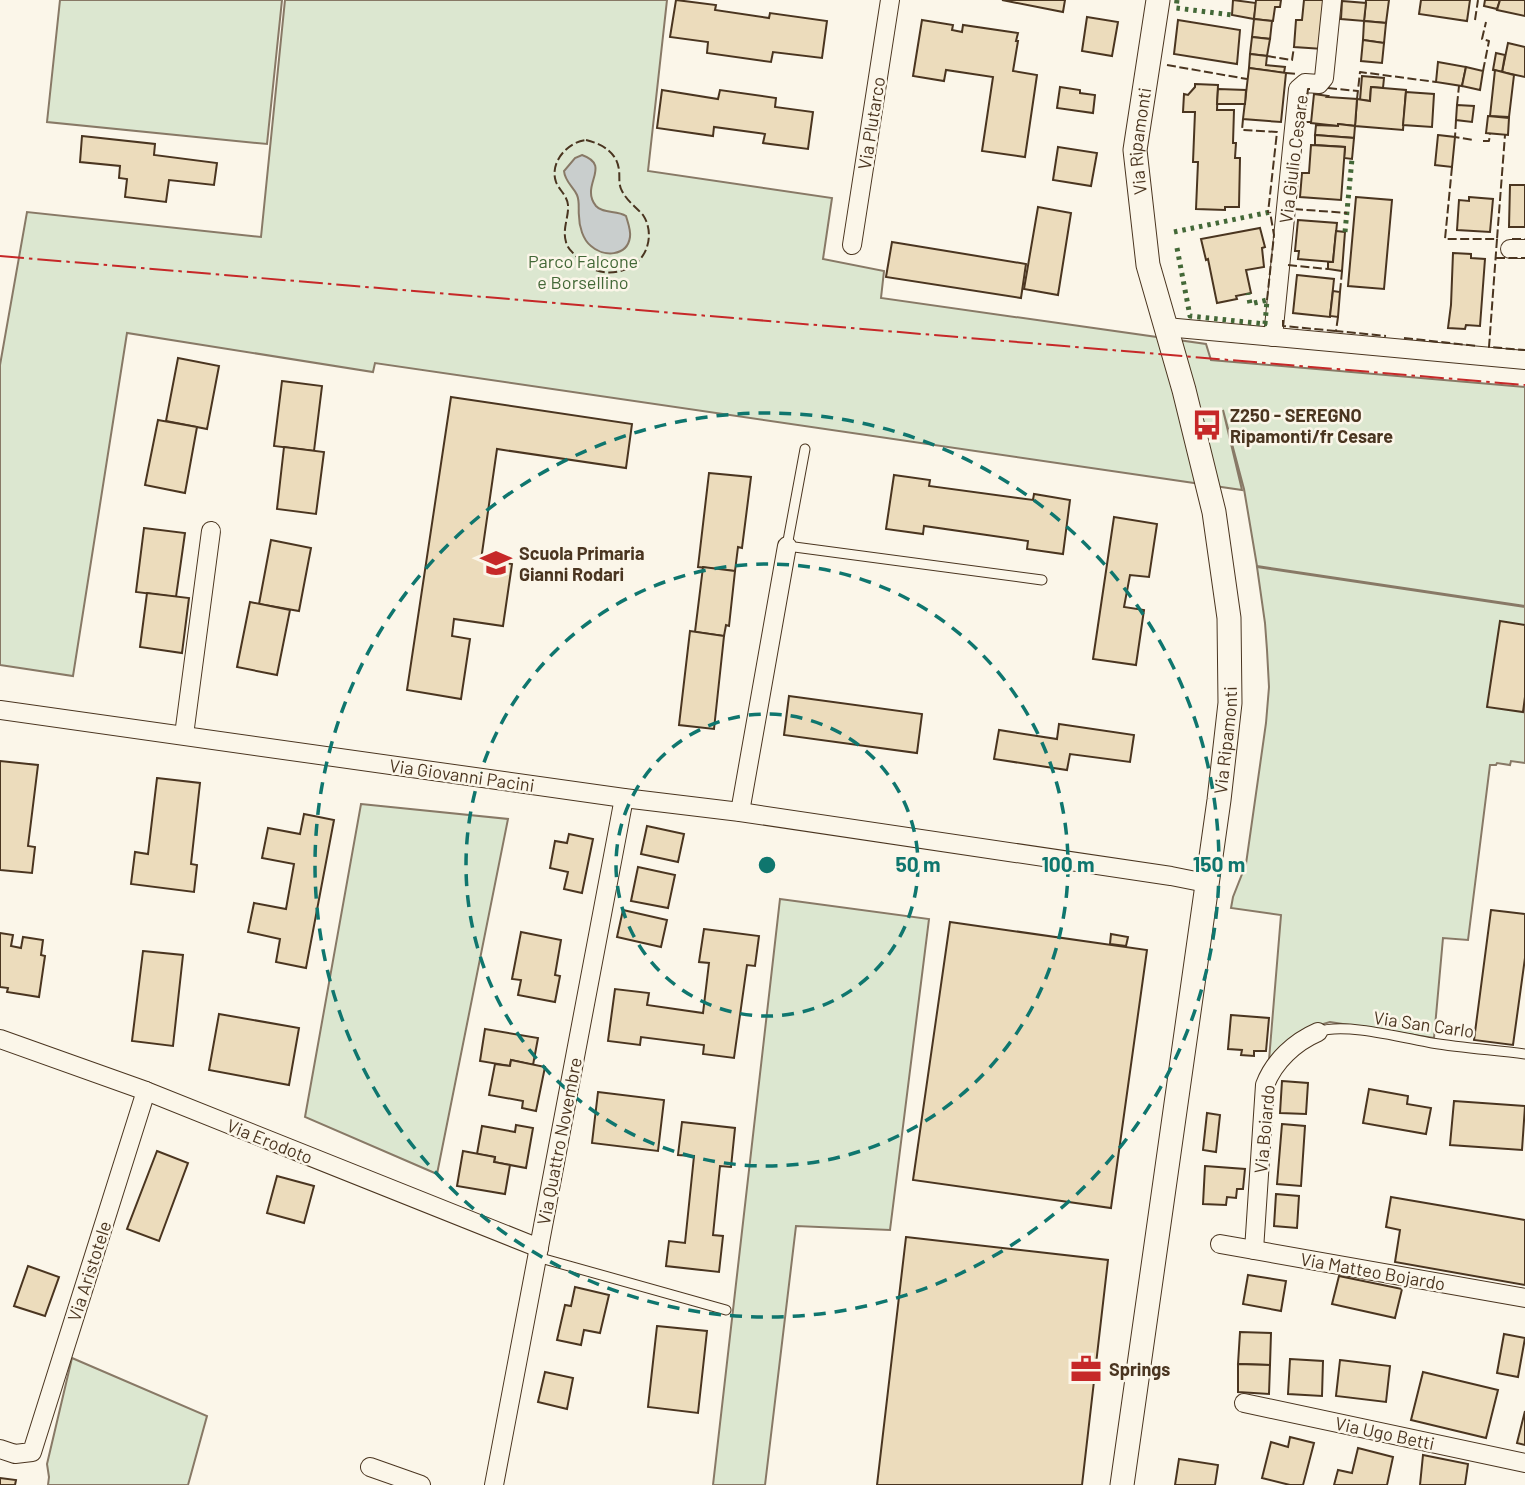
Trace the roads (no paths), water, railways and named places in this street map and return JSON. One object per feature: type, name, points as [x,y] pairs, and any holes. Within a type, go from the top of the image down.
[{"type":"street","name":"Via Plutarco","points":[[852,245],[890,0]]},
{"type":"street","name":"Via Ripamonti","points":[[1122,1485],[1161,1220],[1230,703],[1229,618],[1214,512],[1184,390],[1148,265],[1135,150],[1158,0]]},
{"type":"street","name":"Via Giulio Cesare","points":[[1273,337],[1298,89],[1305,83],[1319,84],[1324,78],[1332,0]]},
{"type":"street","points":[[1166,327],[1525,360]]},
{"type":"street","points":[[184,734],[211,531]]},
{"type":"street","points":[[740,812],[787,545]]},
{"type":"street","name":"Via Giovanni Pacini","points":[[0,710],[740,812],[1206,883]]},
{"type":"street","name":"Via Quattro Novembre","points":[[494,1485],[624,798]]},
{"type":"street","name":"Via Boiardo","points":[[1254,1250],[1265,1085],[1276,1065],[1286,1054],[1318,1032]]},
{"type":"street","name":"Via Erodoto","points":[[0,1039],[146,1091],[538,1252]]},
{"type":"street","name":"Via Aristotele","points":[[0,1449],[15,1454],[33,1452],[146,1091]]},
{"type":"street","name":"Via Matteo Bojardo","points":[[1220,1244],[1525,1297]]},
{"type":"street","name":"Via Ugo Betti","points":[[1244,1403],[1525,1464]]},
{"type":"street","points":[[370,1467],[421,1485]]},
{"type":"lane","points":[[805,449],[787,545],[1042,580]]},
{"type":"lane","name":"Via San Carlo","points":[[1318,1032],[1348,1029],[1525,1054]]},
{"type":"lane","points":[[538,1252],[726,1310]]},
{"type":"place","name":"Z250 - SEREGNO Ripamonti/fr Cesare","points":[[1207,425]]},
{"type":"place","name":"Scuola Primaria Gianni Rodari","points":[[496,563]]},
{"type":"place","name":"Springs","points":[[1086,1369]]},
{"type":"park label","name":"Parco Falcone e Borsellino","points":[[583,271]]}]
